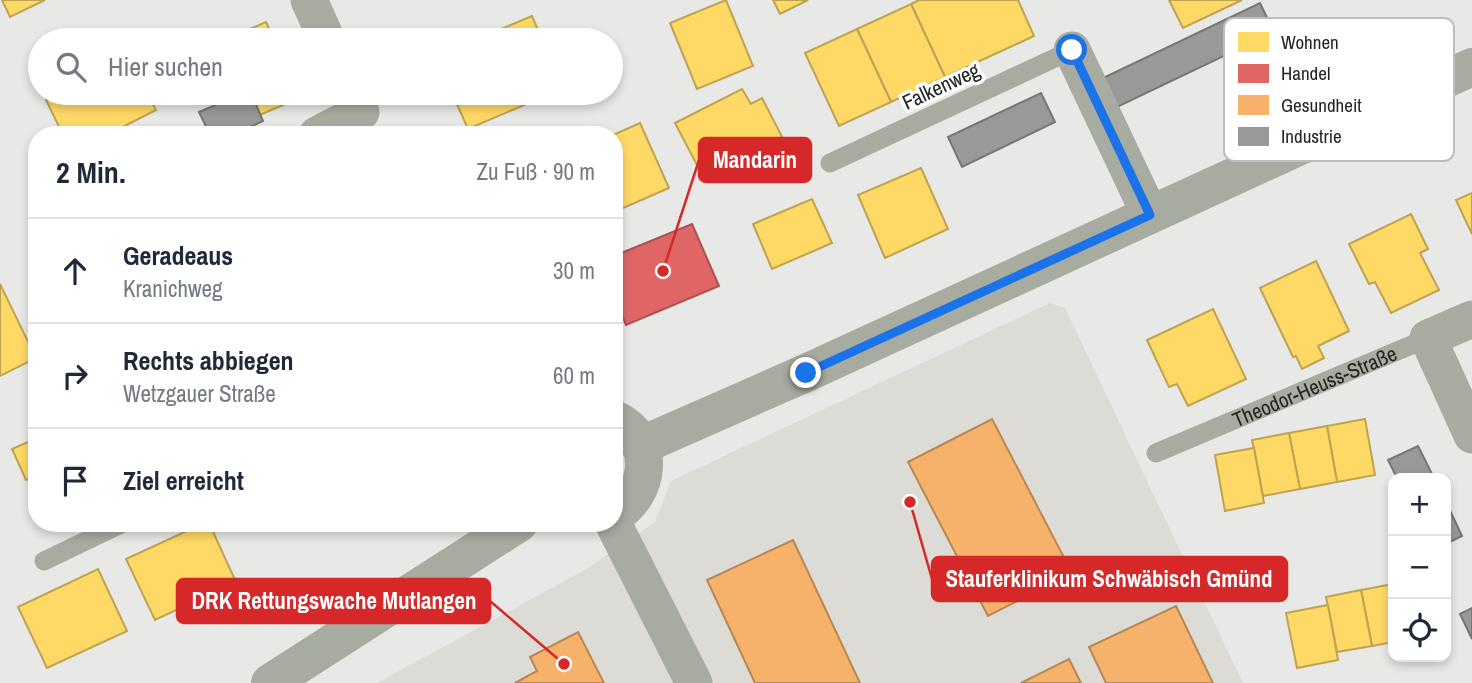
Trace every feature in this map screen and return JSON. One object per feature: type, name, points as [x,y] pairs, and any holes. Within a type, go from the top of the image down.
[{"type":"street","points":[[309,0],[322,28]]},
{"type":"street","points":[[1072,50],[1150,215]]},
{"type":"street","points":[[1454,75],[1472,67]]},
{"type":"street","points":[[336,126],[363,113]]},
{"type":"street","points":[[640,446],[1267,161]]},
{"type":"street","name":"Theodor-Heuss-Straße","points":[[1428,338],[1472,319]]},
{"type":"street","points":[[1428,338],[1472,435]]},
{"type":"street","points":[[623,426],[632,432],[645,463],[643,480],[636,496],[623,510]]},
{"type":"street","points":[[270,683],[505,532]]},
{"type":"street","points":[[618,532],[694,683]]},
{"type":"lane","name":"Falkenweg","points":[[830,163],[1072,50]]},
{"type":"lane","name":"Theodor-Heuss-Straße","points":[[1156,453],[1428,338]]},
{"type":"lane","points":[[44,561],[104,532]]},
{"type":"shaded area","points":[[1050,303],[1065,308],[1243,683],[377,683],[585,570],[655,522],[671,481]]},
{"type":"building: Wohnen","points":[[2,0],[45,0],[10,17]]},
{"type":"building: Wohnen","points":[[726,0],[753,66],[697,89],[670,23]]},
{"type":"building: Wohnen","points":[[773,0],[808,0],[780,14]]},
{"type":"building: Wohnen","points":[[919,0],[1018,0],[1034,36],[945,77],[911,4]]},
{"type":"building: Wohnen","points":[[1169,0],[1242,0],[1183,28]]},
{"type":"building: Wohnen","points":[[911,4],[945,77],[891,102],[857,29]]},
{"type":"building: Wohnen","points":[[532,16],[537,28],[504,28]]},
{"type":"building: Wohnen","points":[[266,22],[269,28],[252,28]]},
{"type":"building: Wohnen","points":[[857,29],[891,102],[839,126],[805,53]]},
{"type":"building: Wohnen","points":[[742,89],[751,104],[762,98],[791,154],[747,177],[732,148],[698,167],[675,123]]},
{"type":"building: Wohnen","points":[[48,105],[153,105],[156,110],[125,126],[59,126]]},
{"type":"building: Wohnen","points":[[256,105],[283,105],[260,115]]},
{"type":"building: Wohnen","points":[[457,105],[524,105],[475,126],[467,126]]},
{"type":"building: Wohnen","points":[[640,123],[669,188],[623,208],[623,131]]},
{"type":"building: Wohnen","points":[[921,168],[948,229],[885,258],[858,195]]},
{"type":"building: Wohnen","points":[[1472,193],[1472,234],[1456,200]]},
{"type":"building: Wohnen","points":[[812,199],[832,243],[772,269],[753,224]]},
{"type":"building: Wohnen","points":[[1411,214],[1428,249],[1420,253],[1439,290],[1391,313],[1375,282],[1369,284],[1349,244]]},
{"type":"building: Wohnen","points":[[1316,261],[1349,331],[1318,346],[1324,358],[1302,369],[1296,356],[1293,357],[1260,288]]},
{"type":"building: Wohnen","points":[[0,284],[28,342],[28,362],[0,376]]},
{"type":"building: Wohnen","points":[[1213,309],[1246,379],[1188,406],[1177,384],[1169,387],[1147,340]]},
{"type":"building: Wohnen","points":[[1365,419],[1375,475],[1337,482],[1327,426]]},
{"type":"building: Wohnen","points":[[1327,426],[1337,482],[1300,489],[1289,433]]},
{"type":"building: Wohnen","points":[[1289,433],[1300,489],[1263,496],[1252,440]]},
{"type":"building: Wohnen","points":[[28,442],[28,479],[26,480],[12,449]]},
{"type":"building: Wohnen","points":[[1254,448],[1264,503],[1225,511],[1215,455]]},
{"type":"building: Wohnen","points":[[184,532],[213,532],[236,582],[155,620],[126,559]]},
{"type":"building: Wohnen","points":[[98,569],[127,631],[47,668],[18,607]]},
{"type":"building: Wohnen","points":[[1388,585],[1388,643],[1372,646],[1361,590]]},
{"type":"building: Wohnen","points":[[1361,590],[1372,646],[1337,652],[1326,597]]},
{"type":"building: Wohnen","points":[[1328,605],[1338,660],[1297,668],[1286,613]]},
{"type":"building: Handel","points":[[692,224],[719,286],[626,325],[623,318],[623,252]]},
{"type":"building: Gesundheit","points":[[992,419],[1072,573],[988,616],[908,462]]},
{"type":"building: Gesundheit","points":[[793,540],[860,683],[755,683],[707,580]]},
{"type":"building: Gesundheit","points":[[1176,606],[1213,683],[1106,683],[1089,647]]},
{"type":"building: Gesundheit","points":[[578,632],[604,683],[515,683],[537,671],[530,657]]},
{"type":"building: Gesundheit","points":[[1069,659],[1081,683],[1021,683]]},
{"type":"building: Industrie","points":[[1260,3],[1267,18],[1229,18]]},
{"type":"building: Industrie","points":[[1224,20],[1224,56],[1115,108],[1101,79]]},
{"type":"building: Industrie","points":[[1041,93],[1055,122],[962,167],[948,137]]},
{"type":"building: Industrie","points":[[215,105],[256,105],[263,121],[252,126],[206,126],[199,112]]},
{"type":"building: Industrie","points":[[1418,446],[1432,473],[1394,473],[1388,460]]},
{"type":"building: Industrie","points":[[1451,513],[1462,536],[1451,542]]},
{"type":"building: Industrie","points":[[1472,608],[1472,639],[1460,614]]},
{"type":"place","name":"Mandarin","points":[[663,271]]},
{"type":"place","name":"Stauferklinikum Schwäbisch Gmünd","points":[[910,502]]},
{"type":"place","name":"DRK Rettungswache Mutlangen","points":[[564,664]]},
{"type":"route","points":[[806,373],[1150,215],[1072,50]]}]
